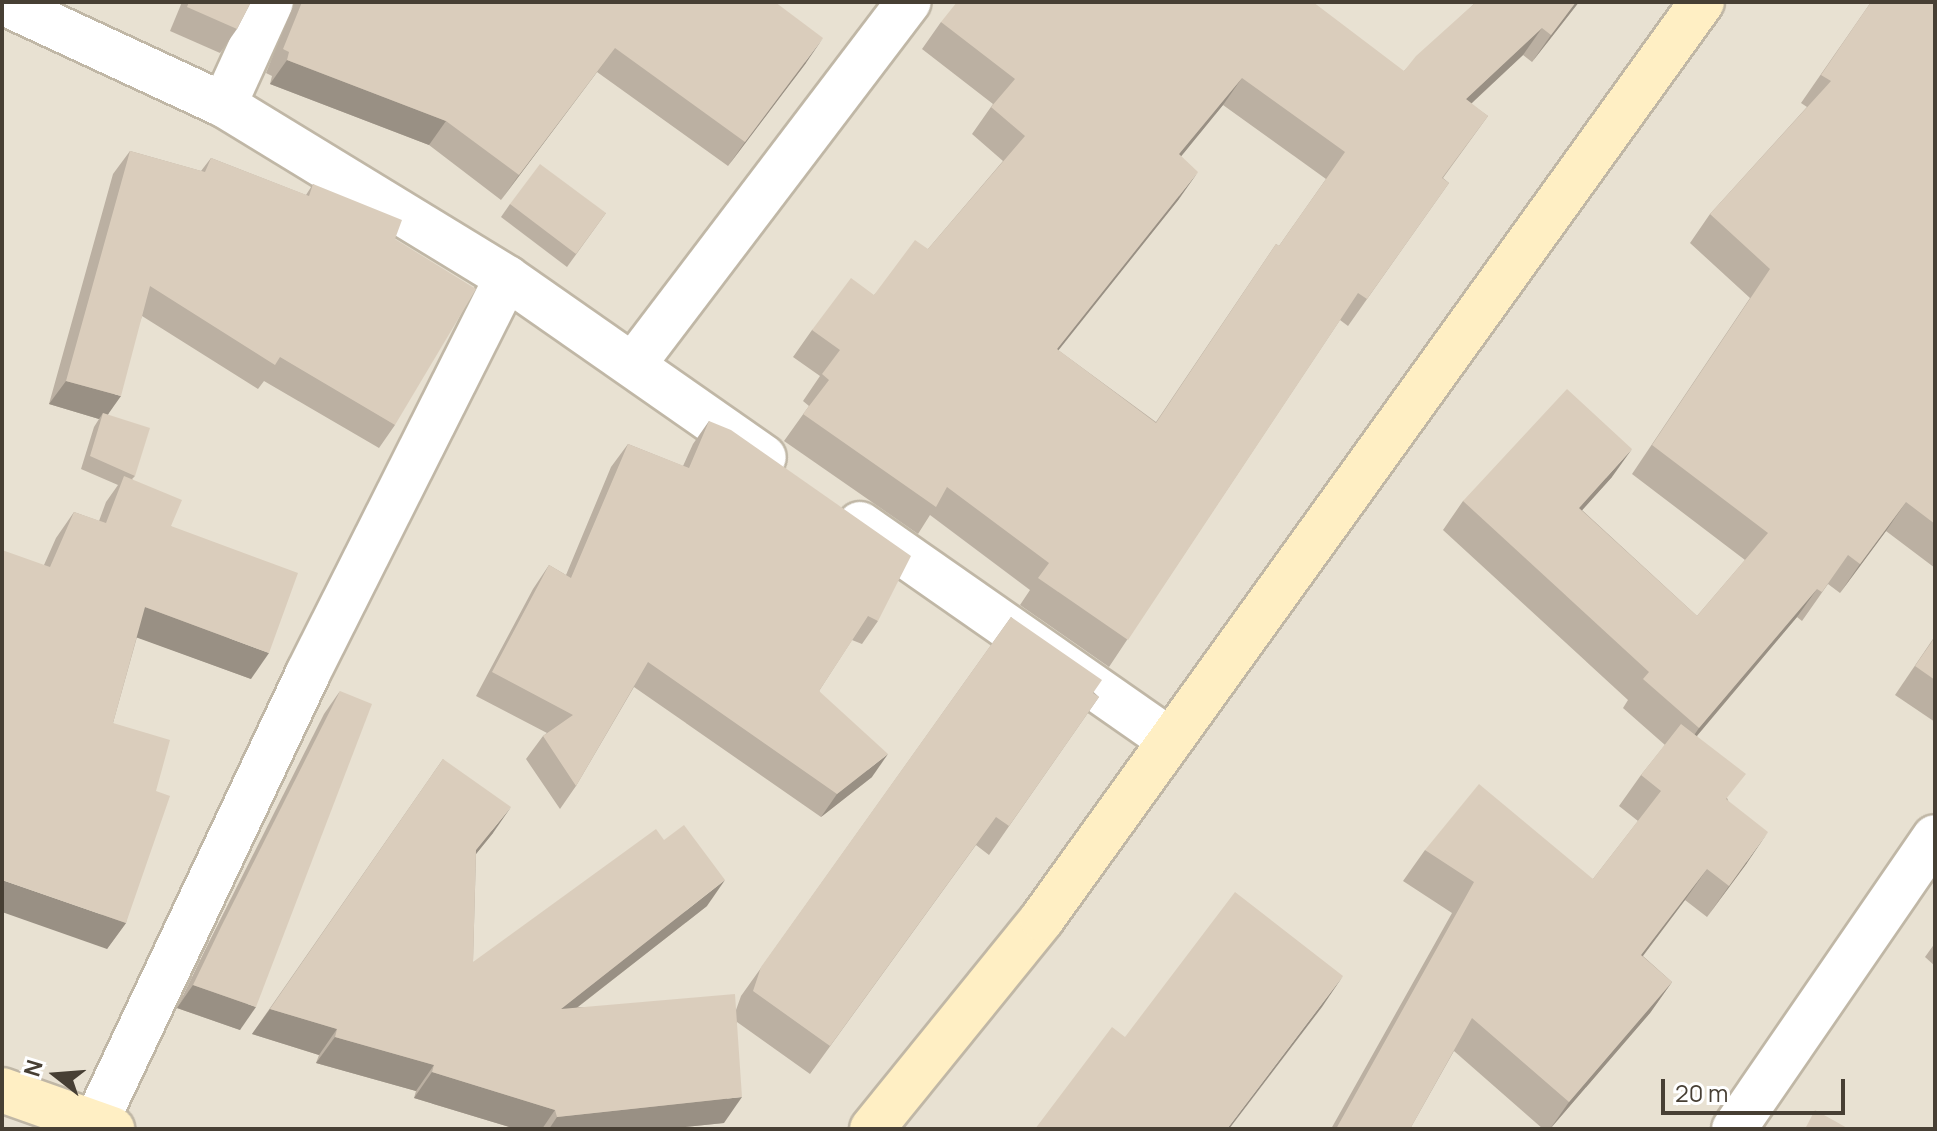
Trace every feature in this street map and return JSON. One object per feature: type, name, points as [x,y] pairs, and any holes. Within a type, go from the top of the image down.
[{"type":"street","points":[[2,2],[224,105],[507,278],[1170,740]]},
{"type":"street","points":[[224,105],[271,2]]},
{"type":"street","points":[[633,365],[909,2]]},
{"type":"street","points":[[872,1129],[1042,919],[1702,2]]},
{"type":"street","points":[[2,1090],[104,1126],[308,673],[507,278]]},
{"type":"street","points":[[1734,1129],[1935,837]]},
{"type":"shaded area","points":[[2,2],[1935,2],[1935,1129],[2,1129]]},
{"type":"building","points":[[189,2],[251,2],[237,29],[187,7]]},
{"type":"building","points":[[302,2],[775,2],[823,38],[745,142],[615,48],[519,175],[446,121],[287,60],[289,52],[283,49]]},
{"type":"building","points":[[957,2],[1313,2],[1404,71],[1416,56],[1476,2],[1576,2],[1551,35],[1542,28],[1466,99],[1488,116],[1442,178],[1449,183],[1367,299],[1358,293],[1128,640],[1038,578],[1049,563],[947,487],[936,507],[803,414],[829,380],[822,374],[840,350],[812,330],[851,278],[874,295],[915,240],[928,249],[1025,136],[991,107],[1015,79],[941,22]],"holes":[[[1242,78],[1345,152],[1279,246],[1276,244],[1156,423],[1057,349],[1198,172],[1179,154]]]},
{"type":"building","points":[[1871,2],[1935,2],[1935,524],[1906,502],[1860,564],[1848,555],[1822,592],[1817,589],[1699,728],[1643,679],[1649,672],[1463,501],[1567,389],[1632,449],[1579,508],[1697,616],[1768,533],[1652,445],[1770,269],[1710,214],[1831,81],[1821,75]]},
{"type":"building","points":[[130,151],[205,172],[211,158],[309,196],[313,184],[402,220],[395,239],[476,289],[395,425],[280,357],[275,365],[150,286],[121,396],[66,381]]},
{"type":"building","points":[[540,164],[606,213],[576,254],[510,204]]},
{"type":"building","points":[[103,413],[150,428],[135,476],[90,456]]},
{"type":"building","points":[[709,421],[731,430],[911,556],[878,621],[868,616],[819,691],[888,754],[837,794],[648,662],[576,786],[543,736],[573,715],[492,672],[549,565],[571,578],[628,444],[689,468]]},
{"type":"building","points":[[124,476],[182,500],[171,526],[298,573],[269,653],[145,607],[113,723],[170,740],[156,791],[170,796],[126,923],[2,880],[2,550],[50,567],[74,512],[106,523]]},
{"type":"building","points":[[1011,617],[1102,680],[1093,693],[1099,697],[1009,826],[996,817],[830,1046],[753,991],[761,967]]},
{"type":"building","points":[[1935,637],[1935,680],[1915,666]]},
{"type":"building","points":[[340,691],[372,704],[256,1007],[193,985],[221,927]]},
{"type":"building","points":[[1681,724],[1746,774],[1726,799],[1768,832],[1729,886],[1707,869],[1641,955],[1672,982],[1569,1102],[1472,1018],[1410,1129],[1336,1129],[1474,882],[1425,850],[1479,784],[1593,879],[1661,791],[1641,775]]},
{"type":"building","points":[[443,759],[511,807],[476,850],[473,962],[656,829],[664,840],[684,825],[725,880],[561,1009],[735,994],[742,1097],[557,1117],[555,1110],[432,1072],[434,1065],[335,1037],[337,1029],[270,1009]]},
{"type":"building","points":[[1235,892],[1343,976],[1227,1129],[1035,1129],[1112,1027],[1125,1037]]},
{"type":"building","points":[[1815,1110],[1849,1129],[1805,1129]]}]
